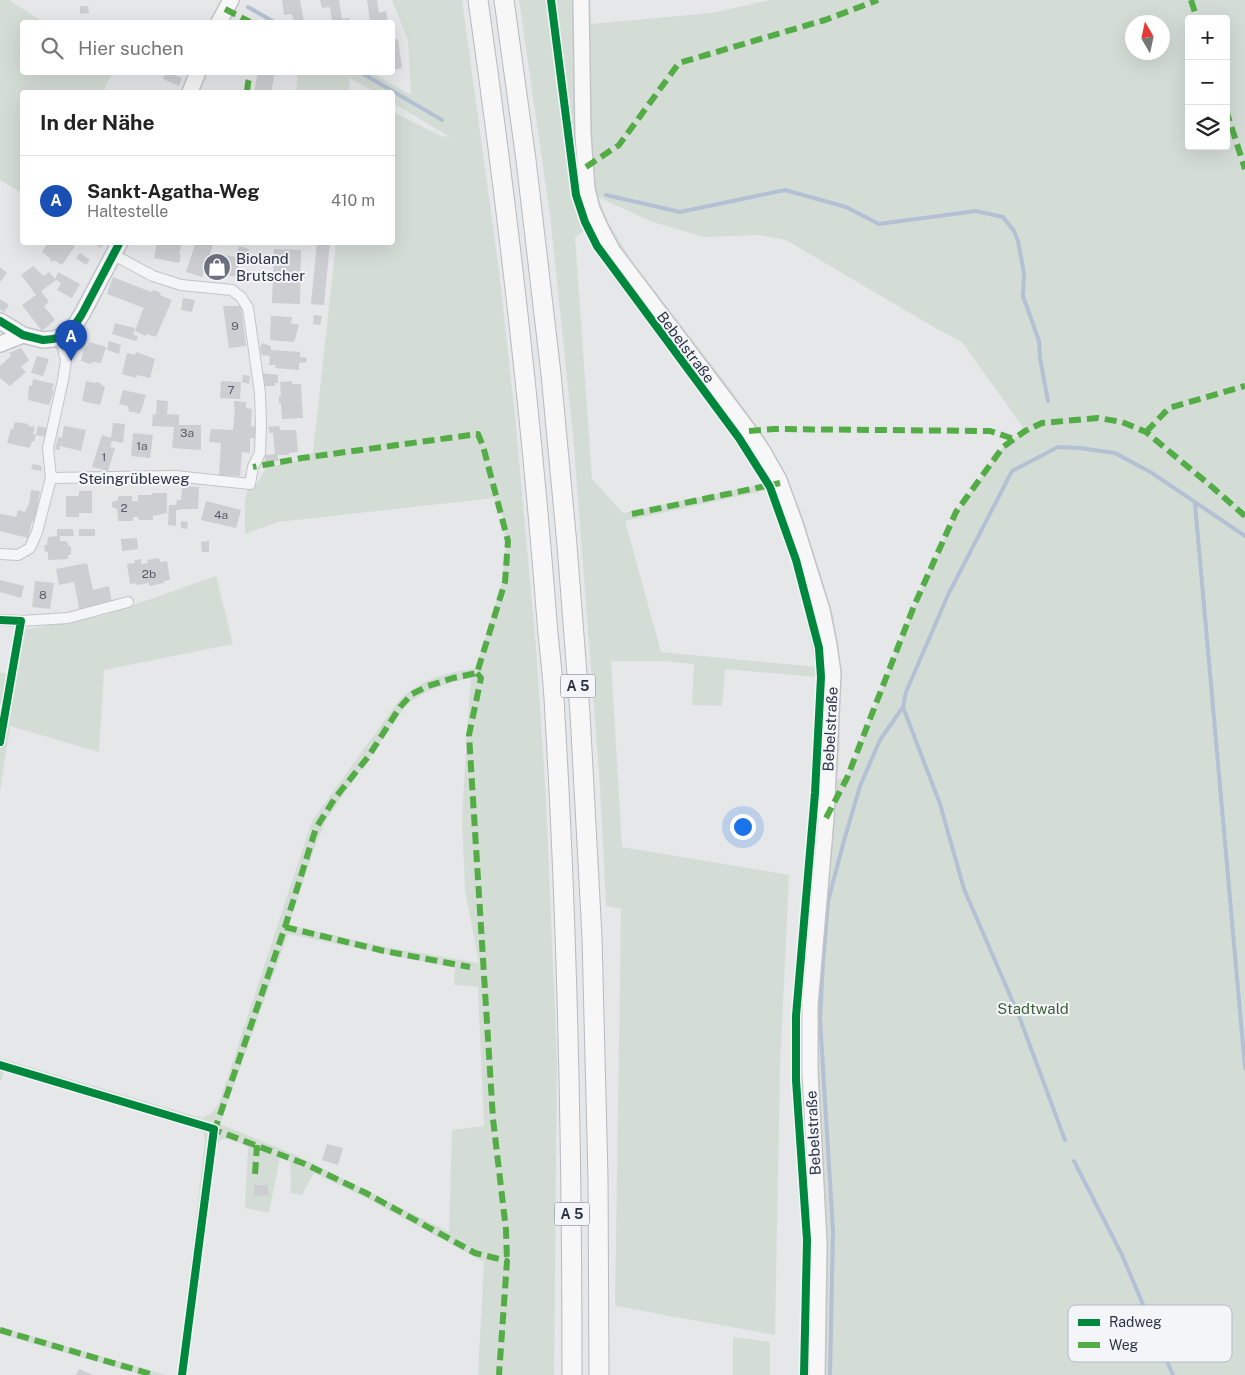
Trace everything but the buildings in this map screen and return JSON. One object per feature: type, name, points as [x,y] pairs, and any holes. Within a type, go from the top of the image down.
[{"type":"highway","name":"A 5","points":[[478,0],[501,168],[530,417],[555,713],[570,1062],[572,1375]]},
{"type":"highway","name":"A 5","points":[[504,0],[526,160],[551,374],[580,713],[592,937],[599,1375]]},
{"type":"street","name":"Bebelstraße","points":[[581,0],[583,135],[588,189],[592,209],[612,250],[762,450],[778,480],[809,566],[822,610],[829,645],[833,673],[829,758],[810,1005],[810,1072],[820,1243],[817,1375]]},
{"type":"street","points":[[191,90],[197,75]]},
{"type":"street","points":[[0,321],[23,336],[44,340],[53,339],[73,328],[117,249]]},
{"type":"street","name":"Steingrübleweg","points":[[51,478],[175,476],[250,484],[253,467],[260,453],[260,392],[248,308],[241,297],[232,290],[181,285],[153,276],[117,249]]},
{"type":"street","points":[[0,344],[23,336]]},
{"type":"street","points":[[0,554],[18,555],[30,548],[38,532],[51,478],[48,448],[66,360],[60,336]]},
{"type":"street","points":[[0,620],[21,621],[68,618],[128,602]]},
{"type":"green space","points":[[0,0],[9,0],[40,20],[20,20],[20,75],[111,75],[104,90],[20,90],[20,192],[0,180]]},
{"type":"green space","points":[[392,0],[462,0],[499,271],[515,416],[536,647],[546,798],[557,1061],[554,1375],[478,1375],[484,1262],[366,1198],[314,1173],[302,1195],[291,1193],[290,1162],[280,1157],[269,1213],[245,1208],[248,1148],[235,1141],[222,1139],[216,1146],[214,1154],[186,1375],[178,1375],[205,1140],[204,1133],[188,1125],[4,1071],[1,1081],[0,1058],[202,1118],[212,1113],[219,1103],[312,821],[400,699],[417,686],[435,677],[476,668],[502,583],[506,542],[502,515],[494,498],[278,522],[245,534],[245,500],[247,491],[257,484],[268,467],[308,459],[309,454],[313,453],[336,245],[395,245],[395,113],[441,136],[450,137],[395,104],[395,90],[371,90],[350,78],[348,90],[296,90],[298,75],[376,75],[411,95],[408,40]],"holes":[[[471,678],[462,818],[465,890],[479,963],[386,947],[289,925],[315,846],[328,817],[405,707],[420,696],[436,688]],[[288,934],[455,968],[454,985],[478,987],[484,1126],[452,1130],[449,1232],[298,1156],[220,1124]]]},
{"type":"green space","name":"Stadtwald","points":[[519,0],[589,0],[591,24],[712,13],[770,0],[1245,0],[1245,1375],[800,1375],[804,1240],[792,1092],[794,1017],[811,796],[816,677],[725,669],[722,706],[692,705],[694,664],[664,661],[611,661],[622,847],[789,875],[780,1068],[775,1335],[615,1306],[621,909],[606,906],[600,787],[573,435],[550,215]],"holes":[[[598,197],[653,222],[704,237],[760,235],[786,240],[962,342],[1025,430],[1003,447],[956,512],[914,606],[847,778],[837,779],[840,745],[839,650],[833,615],[801,512],[782,468],[765,438],[728,386],[631,260],[609,224]],[[586,230],[613,278],[734,437],[763,484],[623,513],[592,479],[575,237]],[[767,490],[793,559],[816,667],[661,652],[625,521]]]},
{"type":"green space","points":[[216,576],[233,644],[104,670],[99,752],[10,726],[0,792],[0,715],[2,704],[0,704],[0,672],[16,676],[22,634],[27,629],[102,616]]},
{"type":"green space","points":[[0,1327],[166,1375],[142,1375],[1,1334]]},
{"type":"green space","points":[[733,1337],[770,1342],[770,1375],[733,1375]]},
{"type":"waterway","points":[[248,7],[271,20]]},
{"type":"waterway","points":[[365,75],[391,90]]},
{"type":"waterway","points":[[395,92],[442,120]]},
{"type":"waterway","points":[[606,195],[680,212],[785,190],[846,207],[879,224],[976,211],[1003,217],[1014,231],[1018,241],[1024,273],[1023,296],[1039,341],[1040,358],[1048,401]]},
{"type":"waterway","points":[[1065,1140],[1019,1016],[964,889],[940,804],[903,707],[906,692],[948,595],[1012,471],[1058,447],[1115,453],[1152,473],[1245,536]]},
{"type":"waterway","points":[[1195,504],[1245,1068]]},
{"type":"waterway","points":[[830,1375],[833,1231],[820,1019],[828,901],[860,786],[880,740],[903,707]]},
{"type":"waterway","points":[[1074,1161],[1122,1255],[1143,1305]]},
{"type":"waterway","points":[[1167,1362],[1173,1375]]},
{"type":"marked path","points":[[586,167],[619,145],[679,63],[825,20],[878,0]]},
{"type":"marked path","points":[[1191,0],[1196,15]]},
{"type":"marked path","points":[[225,9],[246,20]]},
{"type":"marked path","points":[[247,90],[250,75]]},
{"type":"marked path","points":[[1230,122],[1245,169]]},
{"type":"marked path","points":[[1146,432],[1169,408],[1245,386]]},
{"type":"marked path","points":[[826,818],[847,778],[914,606],[956,512],[1003,447],[1025,431],[1042,423],[1098,418],[1122,422],[1146,432],[1245,516]]},
{"type":"marked path","points":[[749,431],[774,429],[990,431],[1014,439]]},
{"type":"marked path","points":[[214,1132],[285,927],[316,828],[335,798],[368,757],[400,707],[412,694],[428,686],[477,673],[505,582],[508,541],[483,446],[478,434],[302,458],[253,467]]},
{"type":"marked path","points":[[632,514],[780,483]]},
{"type":"marked path","points":[[477,673],[481,678],[469,735],[493,1119],[506,1230],[507,1261]]},
{"type":"marked path","points":[[285,927],[384,951],[470,967]]},
{"type":"marked path","points":[[210,1128],[305,1164],[366,1193],[475,1253],[507,1261],[499,1375]]},
{"type":"marked path","points":[[255,1174],[257,1145]]},
{"type":"marked path","points":[[0,1330],[154,1375]]},
{"type":"cycle path","points":[[551,0],[576,195],[585,222],[597,246],[739,438],[770,487],[796,560],[819,648],[821,677],[815,793],[796,1016],[796,1080],[807,1240],[804,1375]]},
{"type":"cycle path","points":[[0,321],[23,335],[43,340],[60,337],[73,328],[82,314],[118,245]]},
{"type":"cycle path","points":[[0,620],[21,621],[0,742]]},
{"type":"cycle path","points":[[0,1065],[214,1129],[182,1375]]},
{"type":"place","name":"Bioland Brutscher","points":[[217,267]]},
{"type":"place","name":"Sankt-Agatha-Weg","points":[[71,361]]}]
